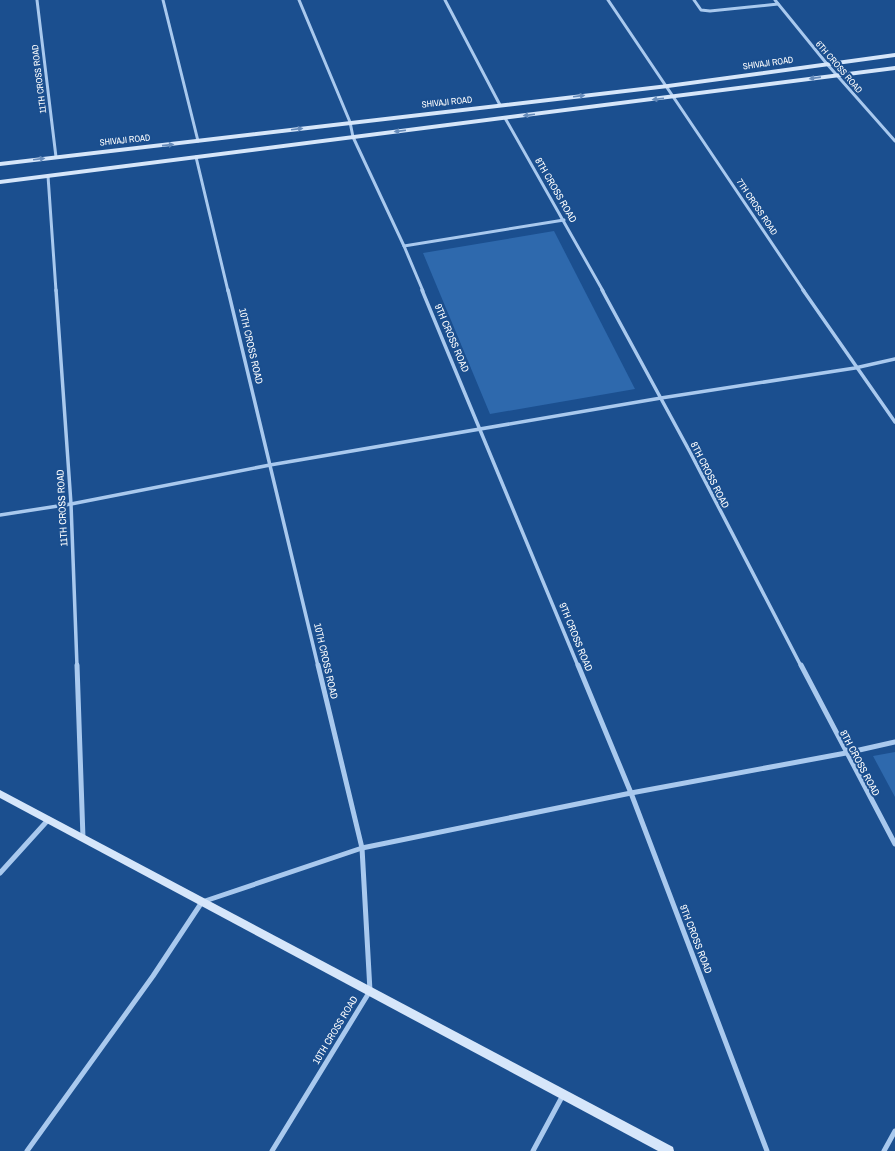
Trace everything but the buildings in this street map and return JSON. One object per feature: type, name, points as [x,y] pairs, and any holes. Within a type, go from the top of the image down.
[{"type":"street","name":"11TH CROSS ROAD","points":[[37,0],[56,157]]},
{"type":"street","points":[[163,0],[198,141]]},
{"type":"street","points":[[299,0],[350,122]]},
{"type":"street","points":[[445,0],[500,106]]},
{"type":"street","name":"7TH CROSS ROAD","points":[[608,0],[668,86],[855,368],[895,422]]},
{"type":"street","points":[[694,0],[701,10],[710,11],[778,4]]},
{"type":"street","name":"6TH CROSS ROAD","points":[[775,0],[827,64],[895,141]]},
{"type":"street","name":"SHIVAJI ROAD","points":[[0,164],[668,86],[895,55]]},
{"type":"street","points":[[0,182],[895,68]]},
{"type":"street","name":"8TH CROSS ROAD","points":[[505,118],[564,220],[661,398],[895,844]]},
{"type":"street","name":"9TH CROSS ROAD","points":[[350,122],[353,137],[404,246],[481,428],[631,793],[768,1151]]},
{"type":"street","name":"10TH CROSS ROAD","points":[[196,157],[362,848],[370,991],[272,1151]]},
{"type":"street","name":"11TH CROSS ROAD","points":[[48,176],[71,504],[83,839]]},
{"type":"street","points":[[404,246],[564,220]]},
{"type":"street","points":[[0,515],[71,504],[270,465],[481,428],[855,368],[895,359]]},
{"type":"street","points":[[27,1151],[153,976],[202,902],[362,848],[631,793],[846,753],[895,742]]},
{"type":"street","points":[[0,794],[669,1151]]},
{"type":"street","points":[[0,873],[48,820]]},
{"type":"street","points":[[533,1151],[563,1094]]},
{"type":"street","points":[[884,1151],[895,1131]]},
{"type":"shaded area","points":[[554,231],[635,389],[490,414],[423,253]]},
{"type":"shaded area","points":[[895,752],[895,797],[873,756]]}]
